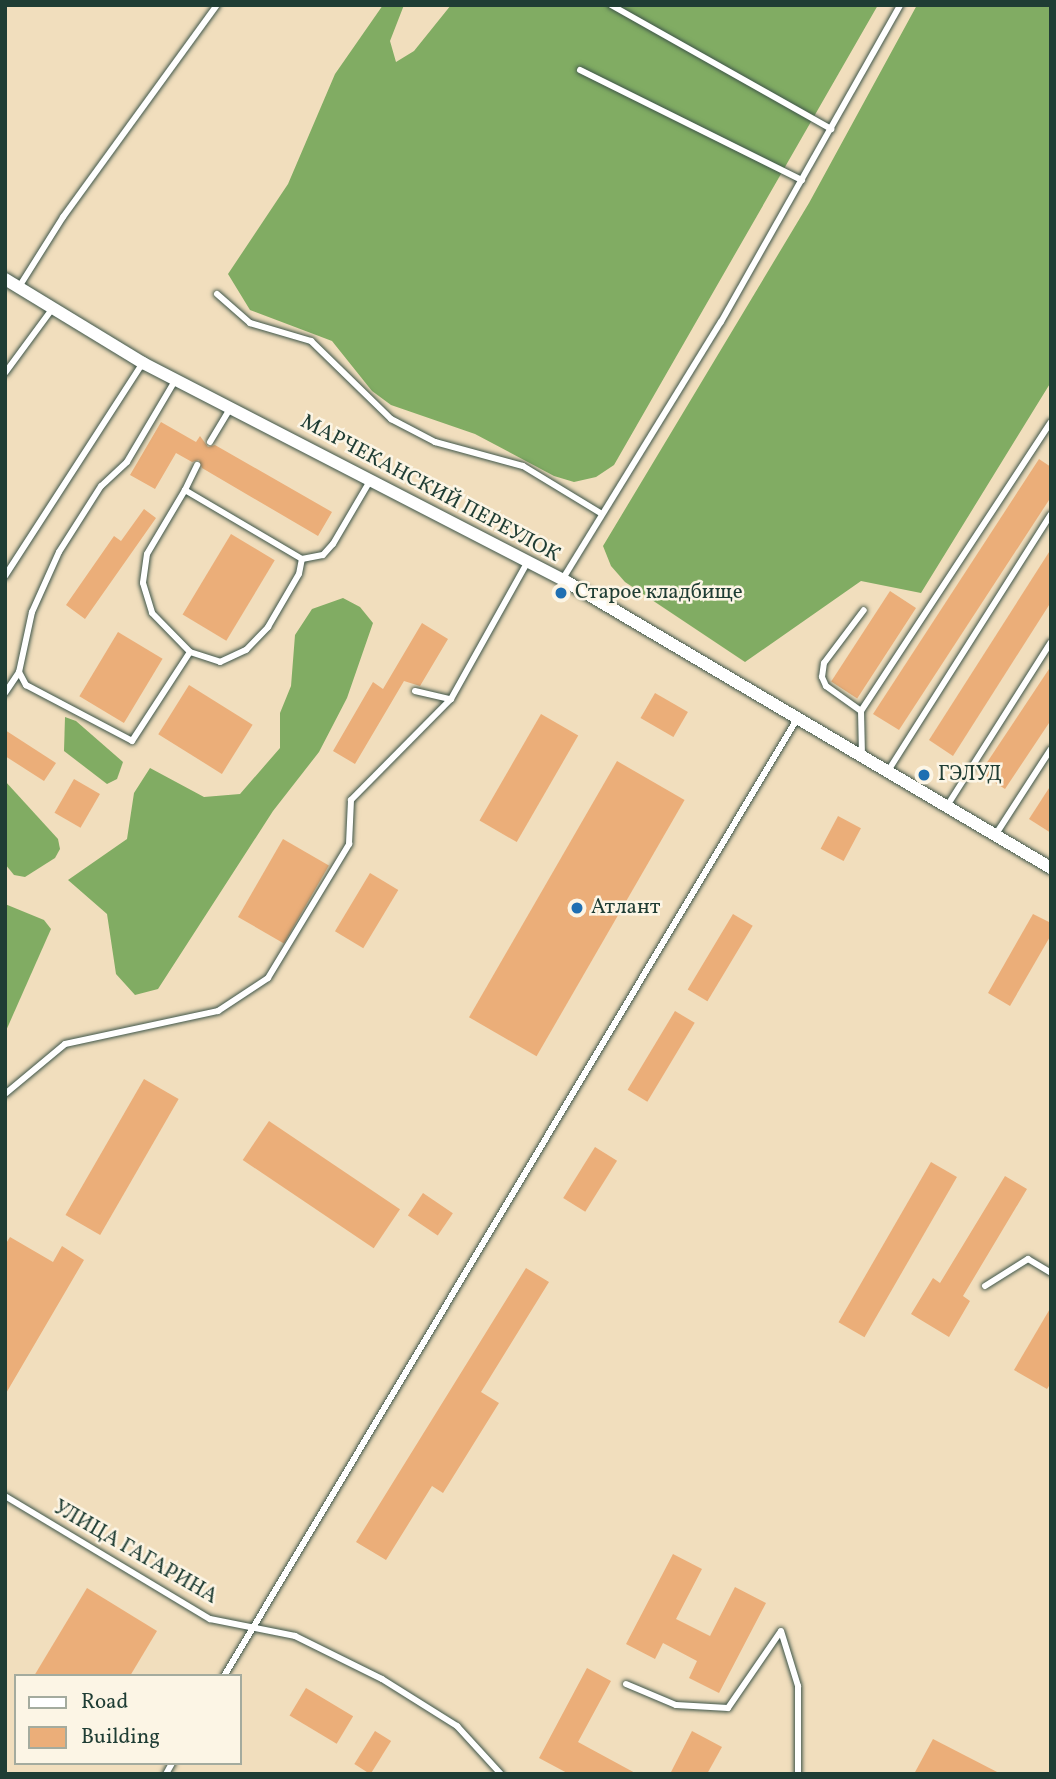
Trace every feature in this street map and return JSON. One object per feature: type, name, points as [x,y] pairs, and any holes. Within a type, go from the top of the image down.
[{"type":"street","name":"МАРЧЕКАНСКИЙ ПЕРЕУЛОК","points":[[5,279],[144,362],[562,580],[1050,864]]},
{"type":"lane","points":[[19,287],[63,217],[217,5]]},
{"type":"lane","points":[[611,5],[831,129]]},
{"type":"lane","points":[[562,580],[722,322],[900,5]]},
{"type":"lane","points":[[580,70],[802,180]]},
{"type":"lane","points":[[217,294],[250,323],[311,341],[391,419],[435,442],[523,466],[602,514]]},
{"type":"lane","points":[[5,373],[53,308]]},
{"type":"lane","points":[[5,576],[144,362]]},
{"type":"lane","points":[[5,693],[19,672],[32,612],[59,552],[101,486],[127,462],[176,379]]},
{"type":"lane","points":[[210,442],[231,407]]},
{"type":"lane","points":[[862,757],[861,711],[1051,422]]},
{"type":"lane","points":[[198,466],[147,554],[143,583],[152,614],[190,652],[220,662],[246,650],[268,627],[299,574],[302,559]]},
{"type":"lane","points":[[185,490],[302,559],[323,555],[371,479]]},
{"type":"lane","points":[[888,771],[1051,514]]},
{"type":"lane","points":[[5,1094],[65,1044],[218,1011],[268,978],[349,844],[351,800],[451,699],[528,561]]},
{"type":"lane","points":[[861,711],[826,686],[822,677],[824,663],[864,610]]},
{"type":"lane","points":[[947,806],[1051,642]]},
{"type":"lane","points":[[19,672],[26,685],[132,741],[190,652]]},
{"type":"lane","points":[[415,691],[451,699]]},
{"type":"lane","points":[[225,1674],[797,719]]},
{"type":"lane","points":[[996,834],[1051,749]]},
{"type":"lane","points":[[985,1286],[1028,1259],[1051,1273]]},
{"type":"lane","name":"УЛИЦА ГАГАРИНА","points":[[5,1496],[210,1619],[251,1630],[295,1636],[382,1679],[457,1726],[501,1774]]},
{"type":"lane","points":[[626,1684],[676,1705],[728,1708],[781,1631],[798,1686],[798,1774]]},
{"type":"green space","points":[[383,5],[404,5],[390,41],[396,62],[414,51],[451,5],[878,5],[614,465],[596,477],[574,482],[554,476],[475,434],[391,405],[372,391],[332,341],[250,310],[228,274],[288,184],[335,74]]},
{"type":"green space","points":[[917,5],[1051,5],[1051,382],[921,593],[861,581],[745,662],[625,582],[611,566],[603,546],[809,203]]},
{"type":"green space","points":[[343,598],[360,607],[373,623],[347,698],[319,752],[273,811],[158,989],[135,995],[116,974],[107,914],[68,880],[127,839],[134,793],[150,768],[204,797],[240,794],[280,748],[280,713],[291,686],[295,635],[312,609]]},
{"type":"green space","points":[[65,717],[76,721],[123,762],[117,779],[107,784],[64,751]]},
{"type":"green space","points":[[5,781],[58,839],[60,849],[55,858],[25,877],[14,875],[5,864]]},
{"type":"green space","points":[[5,904],[44,920],[51,929],[5,1033]]},
{"type":"building","points":[[161,422],[196,442],[200,436],[208,447],[215,445],[332,512],[318,536],[202,468],[199,460],[192,462],[176,453],[155,489],[130,475]]},
{"type":"building","points":[[1039,459],[1051,467],[1051,497],[899,730],[873,714]]},
{"type":"building","points":[[144,509],[156,518],[85,619],[66,605],[114,536],[121,541]]},
{"type":"building","points":[[231,534],[275,560],[226,641],[183,615]]},
{"type":"building","points":[[1051,549],[1051,602],[953,756],[929,740]]},
{"type":"building","points":[[890,591],[916,608],[857,698],[831,682]]},
{"type":"building","points":[[422,623],[448,639],[420,686],[404,681],[355,764],[333,751],[373,682],[383,689]]},
{"type":"building","points":[[118,632],[163,659],[124,723],[79,696]]},
{"type":"building","points":[[1051,666],[1051,720],[1005,789],[980,773]]},
{"type":"building","points":[[189,685],[253,725],[222,774],[158,734]]},
{"type":"building","points":[[655,693],[688,712],[673,737],[640,718]]},
{"type":"building","points":[[541,714],[578,736],[517,842],[480,821]]},
{"type":"building","points":[[5,730],[56,763],[44,781],[5,756]]},
{"type":"building","name":"Атлант","points":[[617,761],[685,800],[537,1056],[469,1017]]},
{"type":"building","points":[[74,779],[100,794],[80,828],[54,813]]},
{"type":"building","points":[[1051,785],[1051,833],[1029,819]]},
{"type":"building","points":[[838,816],[861,828],[844,861],[821,849]]},
{"type":"building","points":[[283,839],[329,866],[284,943],[238,917]]},
{"type":"building","points":[[370,873],[398,890],[363,948],[335,931]]},
{"type":"building","points":[[733,914],[753,926],[707,1001],[688,989]]},
{"type":"building","points":[[1033,914],[1051,923],[1051,935],[1010,1006],[988,993]]},
{"type":"building","points":[[675,1011],[695,1023],[647,1102],[628,1090]]},
{"type":"building","points":[[144,1079],[179,1099],[100,1235],[66,1215]]},
{"type":"building","points":[[269,1121],[400,1209],[374,1248],[243,1160]]},
{"type":"building","points":[[595,1147],[617,1161],[585,1212],[563,1198]]},
{"type":"building","points":[[931,1162],[957,1177],[864,1337],[838,1322]]},
{"type":"building","points":[[1005,1176],[1027,1189],[963,1296],[970,1301],[949,1337],[911,1314],[933,1278],[940,1283]]},
{"type":"building","points":[[423,1193],[453,1213],[438,1236],[408,1215]]},
{"type":"building","points":[[10,1237],[53,1262],[62,1246],[84,1260],[5,1395],[5,1245]]},
{"type":"building","points":[[526,1268],[549,1282],[481,1392],[499,1403],[443,1493],[432,1486],[386,1560],[356,1542]]},
{"type":"building","points":[[1051,1307],[1051,1383],[1047,1389],[1014,1370]]},
{"type":"building","points":[[673,1554],[702,1569],[676,1619],[710,1636],[735,1587],[766,1603],[719,1693],[689,1678],[697,1661],[663,1643],[655,1659],[626,1644]]},
{"type":"building","points":[[87,1588],[157,1631],[131,1674],[35,1674]]},
{"type":"building","points":[[587,1668],[611,1681],[578,1742],[637,1774],[569,1774],[539,1758]]},
{"type":"building","points":[[306,1688],[353,1716],[337,1744],[290,1715]]},
{"type":"building","points":[[375,1731],[391,1741],[371,1774],[354,1764]]},
{"type":"building","points":[[692,1731],[722,1747],[707,1774],[670,1774]]},
{"type":"building","points":[[933,1739],[1001,1774],[914,1774]]},
{"type":"place","name":"Старое кладбище","points":[[561,593]]},
{"type":"place","name":"ГЭЛУД","points":[[924,775]]},
{"type":"place","name":"Атлант","points":[[577,908]]}]
